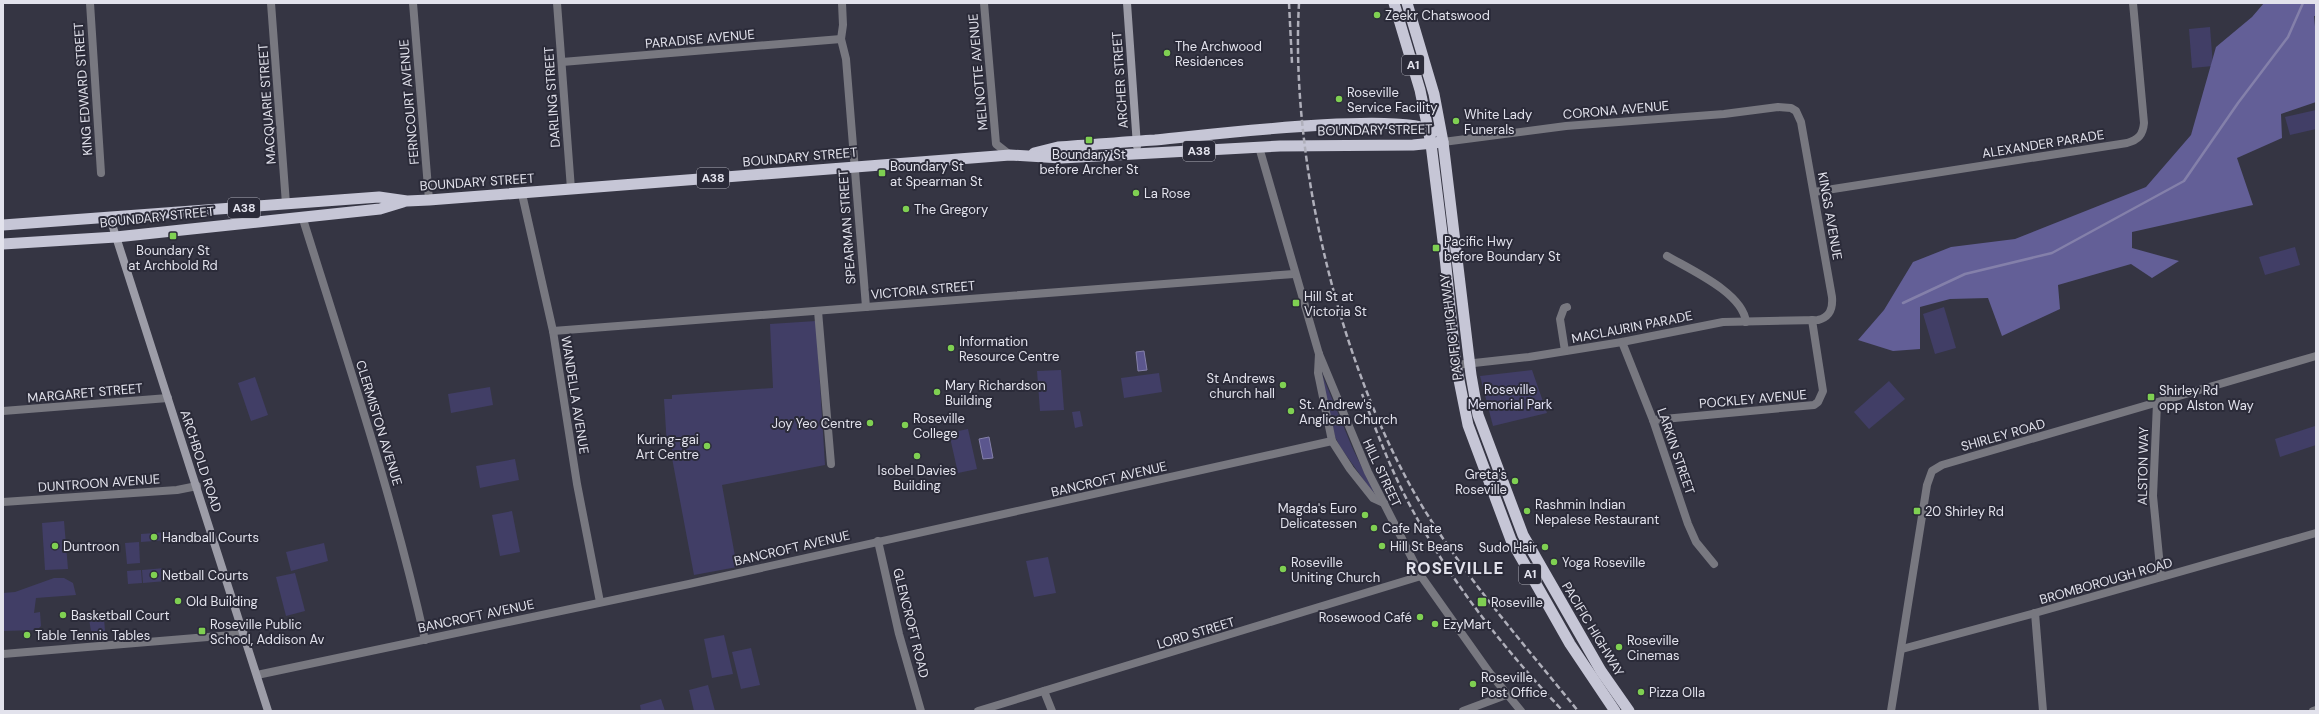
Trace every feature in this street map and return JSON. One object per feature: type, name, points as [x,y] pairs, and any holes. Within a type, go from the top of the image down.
[{"type":"highway","name":"PACIFIC HIGHWAY","points":[[1394,3],[1420,90],[1431,144],[1456,365],[1468,425],[1511,540],[1570,644],[1614,711]]},
{"type":"highway","name":"PACIFIC HIGHWAY","points":[[1407,3],[1434,94],[1443,142],[1469,363],[1478,415],[1520,530],[1601,671],[1629,711]]},
{"type":"highway","name":"BOUNDARY STREET","points":[[1027,155],[1058,147],[1320,125],[1408,124],[1428,127],[1443,142]]},
{"type":"highway","name":"BOUNDARY STREET","points":[[3,225],[379,197],[408,201],[522,194],[1010,155],[1061,158],[1325,144],[1413,146],[1443,142]]},
{"type":"highway","name":"BOUNDARY STREET","points":[[3,244],[116,237],[302,216],[380,209],[408,201]]},
{"type":"main road","name":"ARCHER STREET","points":[[1126,3],[1138,154]]},
{"type":"main road","name":"ARCHBOLD ROAD","points":[[110,218],[268,711]]},
{"type":"street","name":"KING EDWARD STREET","points":[[90,3],[101,173]]},
{"type":"street","name":"MACQUARIE STREET","points":[[271,3],[286,204]]},
{"type":"street","name":"FERNCOURT AVENUE","points":[[414,3],[429,200]]},
{"type":"street","name":"DARLING STREET","points":[[557,3],[571,189]]},
{"type":"street","name":"SPEARMAN STREET","points":[[842,3],[843,25],[841,39],[846,59],[866,307]]},
{"type":"street","name":"MELNOTTE AVENUE","points":[[984,3],[996,144],[1010,155]]},
{"type":"street","name":"ALEXANDER PARADE","points":[[1814,192],[2119,144],[2138,139],[2142,134],[2144,123],[2133,3]]},
{"type":"street","name":"PARADISE AVENUE","points":[[562,62],[841,39]]},
{"type":"street","name":"CORONA AVENUE","points":[[1443,142],[1566,126],[1724,114],[1778,107],[1791,108]]},
{"type":"street","name":"KINGS AVENUE","points":[[1791,108],[1796,111],[1801,122],[1832,302],[1827,316],[1812,320]]},
{"type":"street","name":"HILL STREET","points":[[1259,147],[1271,182],[1294,274],[1319,354],[1351,434],[1421,576],[1506,695],[1520,711]]},
{"type":"street","name":"WANDELLA AVENUE","points":[[522,194],[553,331],[576,476],[600,602]]},
{"type":"street","name":"CLERMISTON AVENUE","points":[[302,216],[387,488],[408,564],[425,640]]},
{"type":"street","points":[[1667,256],[1699,275],[1739,303],[1745,313],[1746,322]]},
{"type":"street","name":"VICTORIA STREET","points":[[553,331],[1294,274]]},
{"type":"street","points":[[1565,351],[1560,319],[1564,308],[1567,307]]},
{"type":"street","points":[[818,311],[831,464]]},
{"type":"street","name":"MACLAURIN PARADE","points":[[1456,365],[1622,342],[1723,322],[1812,320]]},
{"type":"street","name":"POCKLEY AVENUE","points":[[1653,420],[1814,405],[1818,402],[1823,391],[1812,320]]},
{"type":"street","name":"LARKIN STREET","points":[[1622,342],[1653,420],[1693,536],[1714,564]]},
{"type":"street","points":[[1319,354],[1318,373],[1332,441],[1350,469],[1373,498],[1384,503]]},
{"type":"street","name":"SHIRLEY ROAD","points":[[1891,711],[1927,484],[1932,471],[1942,464],[2316,356]]},
{"type":"street","name":"MARGARET STREET","points":[[3,411],[168,398]]},
{"type":"street","name":"ALSTON WAY","points":[[2157,403],[2153,496],[2161,577]]},
{"type":"street","name":"BANCROFT AVENUE","points":[[257,675],[600,602],[1332,441]]},
{"type":"street","name":"DUNTROON AVENUE","points":[[3,502],[177,490],[197,486]]},
{"type":"street","name":"BROMBOROUGH ROAD","points":[[1902,649],[2035,613],[2316,533]]},
{"type":"street","name":"GLENCROFT ROAD","points":[[878,541],[899,634],[921,711]]},
{"type":"street","name":"LORD STREET","points":[[978,711],[1421,576]]},
{"type":"street","points":[[2035,613],[2044,711]]},
{"type":"street","points":[[3,654],[244,634]]},
{"type":"street","points":[[1044,691],[1052,711]]},
{"type":"street","points":[[1463,711],[1506,695]]},
{"type":"green space","points":[[2210,27],[2213,66],[2192,68],[2189,29]]},
{"type":"green space","points":[[2316,110],[2316,129],[2290,135],[2285,117]]},
{"type":"green space","points":[[2295,247],[2300,265],[2265,275],[2259,257]]},
{"type":"green space","points":[[1944,307],[1956,348],[1935,354],[1923,314]]},
{"type":"green space","points":[[816,321],[825,465],[722,485],[737,567],[694,575],[672,458],[672,446],[667,446],[664,399],[672,399],[672,395],[773,388],[770,324]]},
{"type":"green space","points":[[1061,370],[1064,410],[1040,411],[1037,371]]},
{"type":"green space","name":"Roseville Memorial Park","points":[[1532,370],[1547,413],[1493,426],[1480,376]]},
{"type":"green space","points":[[1321,372],[1352,447],[1376,497],[1341,448],[1335,437]]},
{"type":"green space","points":[[1159,373],[1162,392],[1124,398],[1121,378]]},
{"type":"green space","points":[[255,377],[268,415],[251,421],[238,383]]},
{"type":"green space","points":[[1889,381],[1905,399],[1869,429],[1854,412]]},
{"type":"green space","points":[[490,387],[493,405],[451,413],[448,394]]},
{"type":"green space","points":[[1080,411],[1083,426],[1075,428],[1072,412]]},
{"type":"green space","points":[[2315,426],[2316,445],[2280,457],[2275,439]]},
{"type":"green space","points":[[968,429],[977,469],[958,473],[949,433]]},
{"type":"green space","points":[[515,459],[519,480],[480,488],[476,466]]},
{"type":"green space","points":[[512,511],[520,552],[500,556],[492,515]]},
{"type":"green space","name":"Duntroon","points":[[64,521],[68,569],[45,570],[42,523]]},
{"type":"green space","name":"Handball Courts","points":[[168,532],[168,540],[141,542],[141,534]]},
{"type":"green space","points":[[139,542],[140,563],[127,564],[125,543]]},
{"type":"green space","points":[[324,543],[328,561],[291,571],[286,552]]},
{"type":"green space","points":[[1048,557],[1056,593],[1034,597],[1026,561]]},
{"type":"green space","name":"Netball Courts","points":[[165,568],[166,581],[143,583],[142,570]]},
{"type":"green space","points":[[141,570],[142,583],[128,584],[127,571]]},
{"type":"green space","points":[[295,573],[305,611],[286,616],[276,577]]},
{"type":"green space","points":[[54,578],[64,578],[73,583],[76,595],[36,598],[34,613],[40,612],[41,626],[37,630],[3,631],[3,593],[15,592]]},
{"type":"green space","points":[[104,618],[105,631],[91,631],[89,619]]},
{"type":"green space","points":[[724,635],[733,674],[712,678],[704,639]]},
{"type":"green space","points":[[751,648],[760,685],[741,689],[732,652]]},
{"type":"green space","points":[[708,685],[715,711],[694,711],[689,690]]},
{"type":"green space","points":[[661,699],[665,711],[641,711],[640,705]]},
{"type":"shaded area","points":[[2264,3],[2316,3],[2316,16],[2314,16],[2316,37],[2316,102],[2281,114],[2282,138],[2237,158],[2253,205],[2132,232],[2132,248],[2179,261],[2152,278],[2131,264],[2058,285],[2060,309],[2002,336],[1988,298],[1950,299],[1920,307],[1920,349],[1893,351],[1858,340],[1884,310],[1913,262],[1951,247],[2015,239],[2146,187],[2191,135],[2216,47],[2252,17]]},
{"type":"shaded area","points":[[1144,351],[1147,370],[1138,371],[1136,352]]},
{"type":"shaded area","points":[[989,437],[993,458],[983,459],[979,439]]},
{"type":"waterway","points":[[1903,303],[1965,274],[2052,253],[2184,181],[2238,103],[2288,37],[2303,3]]},
{"type":"railway","points":[[1289,3],[1292,63]]},
{"type":"railway","points":[[1299,3],[1298,64],[1303,128],[1312,194],[1326,260],[1344,325],[1365,388],[1391,447],[1419,501],[1436,529],[1495,609],[1578,711]]},
{"type":"railway","points":[[1362,394],[1397,480],[1436,551],[1475,607],[1496,634],[1517,660],[1563,711]]},
{"type":"place","name":"Zeekr Chatswood","points":[[1377,15]]},
{"type":"place","name":"The Archwood Residences","points":[[1167,53]]},
{"type":"place","name":"Roseville Service Facility","points":[[1339,99]]},
{"type":"place","name":"White Lady Funerals","points":[[1456,121]]},
{"type":"place","name":"Boundary St before Archer St","points":[[1089,140]]},
{"type":"place","name":"Boundary St at Spearman St","points":[[882,173]]},
{"type":"place","name":"La Rose","points":[[1136,193]]},
{"type":"place","name":"The Gregory","points":[[906,209]]},
{"type":"place","name":"Boundary St at Archbold Rd","points":[[173,236]]},
{"type":"place","name":"Pacific Hwy before Boundary St","points":[[1436,248]]},
{"type":"place","name":"Hill St at Victoria St","points":[[1296,303]]},
{"type":"place","name":"Information Resource Centre","points":[[951,348]]},
{"type":"place","name":"St Andrews church hall","points":[[1283,385]]},
{"type":"place","name":"Mary Richardson Building","points":[[937,392]]},
{"type":"place","name":"Shirley Rd opp Alston Way","points":[[2151,397]]},
{"type":"place","name":"St. Andrew's Anglican Church","points":[[1291,411]]},
{"type":"place","name":"Joy Yeo Centre","points":[[870,423]]},
{"type":"place","name":"Roseville College","points":[[905,425]]},
{"type":"place","name":"Kuring-gai Art Centre","points":[[707,446]]},
{"type":"place","name":"Isobel Davies Building","points":[[917,456]]},
{"type":"place","name":"Greta's Roseville","points":[[1515,481]]},
{"type":"place","name":"Rashmin Indian Nepalese Restaurant","points":[[1527,511]]},
{"type":"place","name":"20 Shirley Rd","points":[[1917,511]]},
{"type":"place","name":"Magda's Euro Delicatessen","points":[[1365,515]]},
{"type":"place","name":"Cafe Nate","points":[[1374,528]]},
{"type":"place","name":"Handball Courts","points":[[154,537]]},
{"type":"place","name":"Duntroon","points":[[55,546]]},
{"type":"place","name":"Hill St Beans","points":[[1382,546]]},
{"type":"place","name":"Sudo Hair","points":[[1545,547]]},
{"type":"place","name":"Yoga Roseville","points":[[1554,562]]},
{"type":"place","name":"Roseville Uniting Church","points":[[1283,569]]},
{"type":"place","name":"Netball Courts","points":[[154,575]]},
{"type":"place","name":"Old Building","points":[[178,601]]},
{"type":"place","name":"Roseville","points":[[1482,602]]},
{"type":"place","name":"Basketball Court","points":[[63,615]]},
{"type":"place","name":"Rosewood Café","points":[[1420,617]]},
{"type":"place","name":"EzyMart","points":[[1435,624]]},
{"type":"place","name":"Roseville Public School, Addison Av","points":[[202,631]]},
{"type":"place","name":"Table Tennis Tables","points":[[27,635]]},
{"type":"place","name":"Roseville Cinemas","points":[[1619,647]]},
{"type":"place","name":"Roseville Post Office","points":[[1473,684]]},
{"type":"place","name":"Pizza Olla","points":[[1641,692]]},
{"type":"district","name":"ROSEVILLE","points":[[1455,568]]}]
